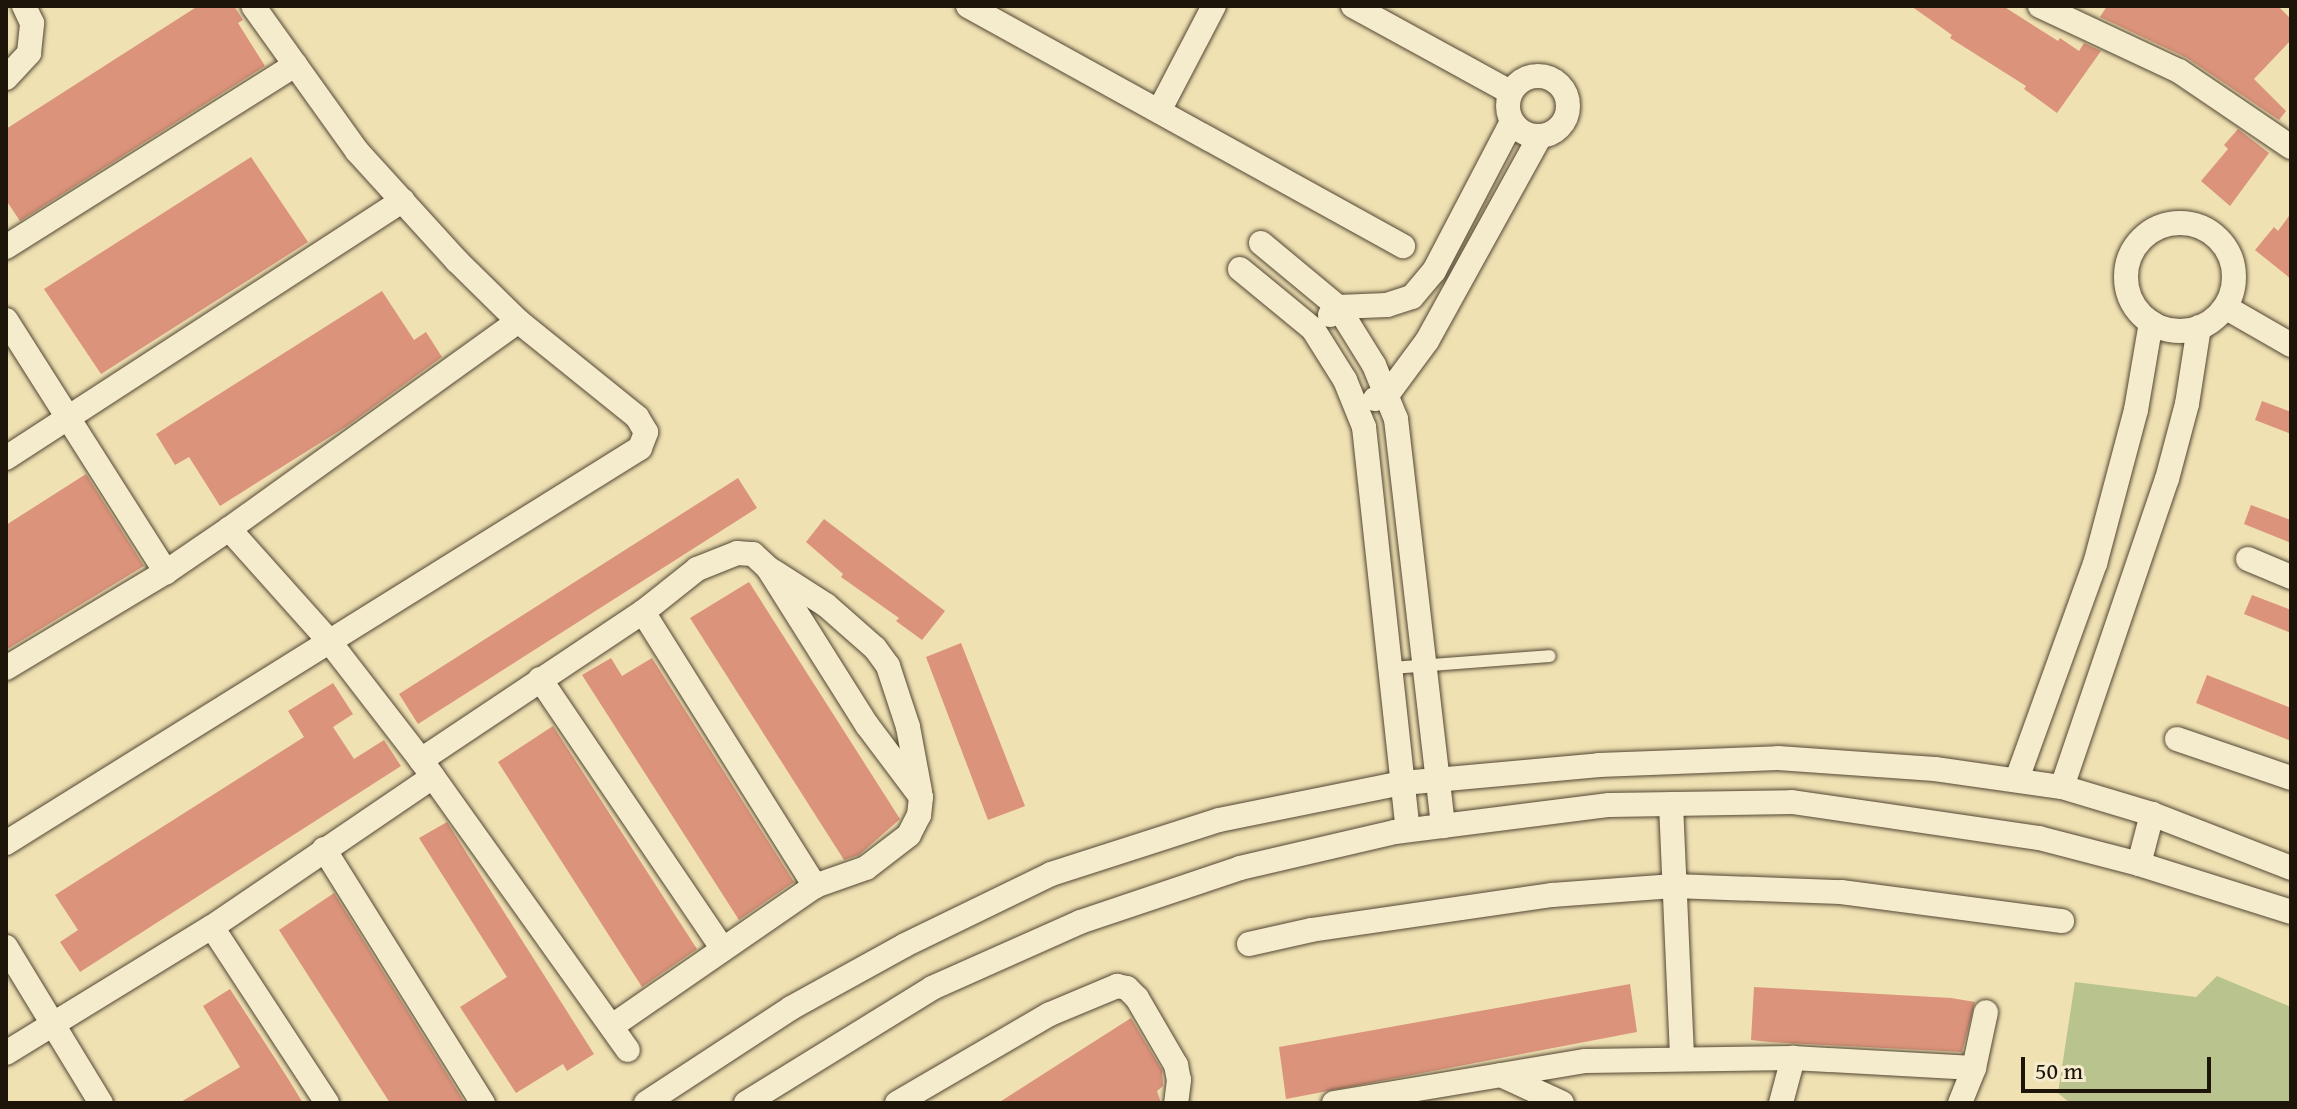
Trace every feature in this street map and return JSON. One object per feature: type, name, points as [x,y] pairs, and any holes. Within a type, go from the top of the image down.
[{"type":"street","points":[[6,78],[29,53],[32,23],[24,6]]},
{"type":"street","points":[[6,843],[640,448],[646,432],[637,417],[518,321],[357,151],[253,6]]},
{"type":"street","points":[[968,6],[1403,246]]},
{"type":"street","points":[[1159,111],[1214,6]]},
{"type":"street","points":[[1353,6],[1510,92]]},
{"type":"street","points":[[2040,6],[2080,15],[2179,71],[2291,147]]},
{"type":"street","points":[[6,247],[295,65]]},
{"type":"street","points":[[1536,75],[1556,81],[1563,89],[1568,99],[1565,119],[1550,134],[1529,135],[1512,122],[1507,102],[1517,83],[1536,75]]},
{"type":"street","points":[[1313,329],[1338,307],[1387,305],[1412,297],[1434,271],[1512,122]]},
{"type":"street","points":[[1356,407],[1387,395],[1427,341],[1540,136]]},
{"type":"street","points":[[6,458],[403,200]]},
{"type":"street","points":[[2177,223],[2210,232],[2231,258],[2234,275],[2225,307],[2199,327],[2175,331],[2151,322],[2138,312],[2130,297],[2127,263],[2146,235],[2177,223]]},
{"type":"street","points":[[1261,243],[1338,307],[1374,365],[1396,419],[1443,826]]},
{"type":"street","points":[[1240,269],[1313,329],[1345,380],[1364,427],[1408,830]]},
{"type":"street","points":[[2225,307],[2291,345]]},
{"type":"street","points":[[6,320],[67,421],[166,572]]},
{"type":"street","points":[[6,668],[166,572],[518,321]]},
{"type":"street","points":[[2017,779],[2095,564],[2136,410],[2151,322]]},
{"type":"street","points":[[2062,787],[2135,578],[2187,404],[2199,327]]},
{"type":"street","points":[[229,529],[329,641],[427,768],[628,1050]]},
{"type":"street","points":[[6,1053],[212,927],[324,849],[540,679],[643,612],[697,569],[737,553],[753,554],[768,568],[826,605],[875,648],[888,666],[908,727],[921,797],[919,815],[909,835],[866,868],[815,886],[612,1026]]},
{"type":"street","points":[[2248,559],[2291,577]]},
{"type":"street","points":[[2095,564],[2135,578]]},
{"type":"street","points":[[768,568],[859,712],[921,797]]},
{"type":"street","points":[[643,612],[815,886]]},
{"type":"street","points":[[540,679],[722,948]]},
{"type":"street","points":[[2177,739],[2291,778]]},
{"type":"street","points":[[655,1100],[791,1008],[905,945],[1051,874],[1219,820],[1403,783],[1599,765],[1778,758],[2017,779],[2062,787],[2152,814],[2291,868]]},
{"type":"street","points":[[746,1103],[932,988],[1080,922],[1240,868],[1408,830],[1609,805],[1792,802],[2039,838],[2139,864],[2291,912]]},
{"type":"street","points":[[1671,804],[1682,1058]]},
{"type":"street","points":[[2139,864],[2152,814]]},
{"type":"street","points":[[324,849],[483,1103]]},
{"type":"street","points":[[1249,944],[1311,930],[1552,895],[1674,886],[1841,892],[2062,921]]},
{"type":"street","points":[[212,927],[327,1103]]},
{"type":"street","points":[[6,947],[101,1103]]},
{"type":"street","points":[[897,1103],[1024,1027],[1117,986],[1127,988],[1137,998],[1176,1065],[1174,1101]]},
{"type":"street","points":[[1960,1103],[1974,1068],[1986,1012]]},
{"type":"street","points":[[1781,1103],[1793,1058]]},
{"type":"street","points":[[1334,1103],[1586,1061],[1793,1058],[1974,1068]]},
{"type":"street","points":[[1501,1075],[1562,1103]]},
{"type":"lane","points":[[1391,668],[1550,656]]},
{"type":"green space","points":[[2217,976],[2291,1007],[2291,1103],[2070,1103],[2058,1093],[2075,982],[2196,997]]},
{"type":"building","points":[[198,6],[234,6],[243,20],[238,23],[265,66],[20,221],[6,200],[6,129]]},
{"type":"building","points":[[1911,6],[2003,6],[2079,51],[2084,43],[2101,51],[2057,113],[2024,89],[2026,86],[1950,38],[1952,35]]},
{"type":"building","points":[[2107,6],[2278,6],[2291,19],[2291,40],[2254,79],[2286,111],[2279,120],[2187,58],[2100,17]]},
{"type":"building","points":[[2238,129],[2269,153],[2230,206],[2201,181],[2228,149],[2224,145]]},
{"type":"building","points":[[251,157],[308,242],[101,374],[44,289]]},
{"type":"building","points":[[2291,213],[2291,279],[2255,250],[2274,227],[2278,231]]},
{"type":"building","points":[[382,291],[414,340],[426,332],[442,357],[347,426],[220,506],[189,457],[175,465],[156,434]]},
{"type":"building","points":[[2262,401],[2291,412],[2291,434],[2255,420]]},
{"type":"building","points":[[86,474],[144,566],[6,650],[6,525]]},
{"type":"building","points":[[738,478],[757,508],[418,724],[399,694]]},
{"type":"building","points":[[2251,505],[2291,520],[2291,543],[2244,524]]},
{"type":"building","points":[[824,519],[945,611],[922,640],[896,621],[899,618],[841,577],[843,574],[806,542]]},
{"type":"building","points":[[749,582],[900,819],[859,855],[844,860],[690,618]]},
{"type":"building","points":[[2252,595],[2291,610],[2291,633],[2244,614]]},
{"type":"building","points":[[961,643],[1025,806],[988,820],[926,657]]},
{"type":"building","points":[[611,658],[622,676],[652,658],[794,882],[739,920],[582,675]]},
{"type":"building","points":[[2207,675],[2291,708],[2291,741],[2196,703]]},
{"type":"building","points":[[333,683],[353,714],[333,727],[354,759],[384,740],[401,766],[80,972],[60,942],[78,930],[55,895],[304,737],[288,711]]},
{"type":"building","points":[[553,726],[697,949],[642,987],[498,762]]},
{"type":"building","points":[[447,822],[594,1054],[567,1071],[563,1064],[516,1093],[460,1007],[507,977],[419,838]]},
{"type":"building","points":[[334,893],[465,1103],[390,1103],[279,930]]},
{"type":"building","points":[[1630,984],[1637,1032],[1286,1099],[1279,1047]]},
{"type":"building","points":[[1754,987],[1975,1002],[1962,1052],[1769,1042],[1751,1040]]},
{"type":"building","points":[[230,989],[303,1103],[179,1103],[240,1067],[203,1006]]},
{"type":"building","points":[[1131,1018],[1162,1070],[1163,1086],[1157,1091],[1161,1103],[998,1103]]}]
